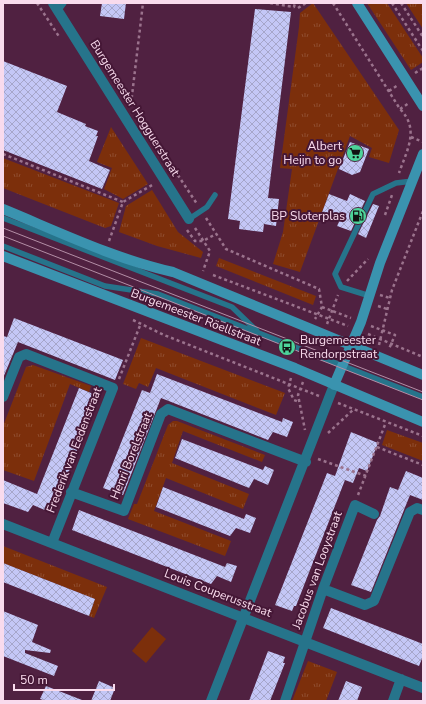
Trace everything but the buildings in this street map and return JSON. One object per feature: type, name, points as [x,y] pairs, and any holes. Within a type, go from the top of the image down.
[{"type":"main road","points":[[358,3],[423,106]]},
{"type":"main road","points":[[334,385],[358,330],[380,263],[423,154]]},
{"type":"main road","points":[[3,210],[123,257],[180,275],[423,375]]},
{"type":"main road","name":"Burgemeester Röellstraat","points":[[3,256],[153,315],[295,368],[423,422]]},
{"type":"street","name":"Burgemeester Hogguerstraat","points":[[58,6],[190,219]]},
{"type":"street","name":"Frederik van Eedenstraat","points":[[3,397],[19,357],[26,354],[113,388],[52,543]]},
{"type":"street","points":[[211,701],[308,456],[334,385]]},
{"type":"street","name":"Henri Borelstraat","points":[[71,492],[124,511],[161,414],[168,409],[308,456]]},
{"type":"street","name":"Jacobus van Looystraat","points":[[285,701],[323,589],[355,505],[374,514]]},
{"type":"street","points":[[323,589],[366,605],[374,601],[410,512],[417,508],[423,510]]},
{"type":"street","name":"Louis Couperusstraat","points":[[3,524],[423,688]]},
{"type":"street","points":[[393,701],[401,679]]},
{"type":"lane","points":[[370,296],[341,287],[335,274],[373,194],[396,183],[413,181]]},
{"type":"lane","points":[[190,219],[207,207],[215,195]]},
{"type":"lane","name":"Burgemeester Röellstraat","points":[[3,218],[232,307],[257,332]]},
{"type":"lane","name":"Burgemeester Röellstraat","points":[[3,246],[105,286],[158,294],[423,397]]},
{"type":"path","points":[[135,110],[130,104],[143,3]]},
{"type":"path","points":[[270,3],[294,7],[295,3]]},
{"type":"path","points":[[298,8],[306,3]]},
{"type":"path","points":[[333,3],[400,109],[407,116],[412,137],[384,219]]},
{"type":"path","points":[[392,3],[423,51]]},
{"type":"path","points":[[401,3],[423,37]]},
{"type":"path","points":[[412,137],[423,142]]},
{"type":"path","points":[[156,142],[226,249],[319,289],[322,307]]},
{"type":"path","points":[[3,154],[123,202]]},
{"type":"path","points":[[109,241],[123,202],[154,184]]},
{"type":"path","points":[[383,331],[392,290],[423,211]]},
{"type":"path","points":[[190,219],[210,251],[203,271]]},
{"type":"path","points":[[332,311],[341,287],[360,266],[367,261],[371,254]]},
{"type":"path","points":[[128,317],[164,335],[423,436]]},
{"type":"path","points":[[113,388],[117,384],[141,323]]},
{"type":"path","points":[[392,344],[423,357]]},
{"type":"path","points":[[288,384],[288,388],[294,400],[299,402]]},
{"type":"path","points":[[300,388],[298,395],[308,456],[366,476]]},
{"type":"path","points":[[355,505],[386,422]]},
{"type":"path","points":[[377,447],[423,465]]},
{"type":"green space","points":[[313,3],[399,130],[389,163],[369,157],[372,148],[350,136],[300,272],[273,264],[283,232],[292,169],[280,168],[300,13]]},
{"type":"green space","points":[[367,3],[387,3],[423,58],[423,62],[411,70]]},
{"type":"green space","points":[[406,3],[423,3],[423,29]]},
{"type":"green space","points":[[111,127],[148,184],[123,199],[104,189],[112,168],[97,162]]},
{"type":"green space","points":[[3,158],[119,203],[111,226],[105,228],[3,188]]},
{"type":"green space","points":[[152,190],[178,232],[203,252],[201,258],[157,246],[119,232],[126,206]]},
{"type":"green space","points":[[219,258],[316,296],[313,305],[216,266]]},
{"type":"green space","points":[[141,338],[285,393],[276,415],[156,368],[148,387],[139,383],[136,389],[123,384]]},
{"type":"green space","points":[[33,365],[91,386],[89,392],[70,384],[34,481],[3,470],[3,426],[26,367]]},
{"type":"green space","points":[[173,421],[177,421],[265,455],[262,462],[183,431],[172,463],[249,494],[243,509],[166,478],[154,511],[231,541],[225,556],[128,519],[134,504],[137,504],[168,425]]},
{"type":"green space","points":[[387,430],[423,443],[423,461],[382,445]]},
{"type":"green space","points":[[3,546],[107,587],[94,618],[89,616],[95,599],[3,563]]},
{"type":"green space","points":[[152,627],[166,639],[146,663],[132,651]]},
{"type":"green space","points":[[308,661],[337,672],[326,701],[292,701]]},
{"type":"tram line","points":[[3,228],[423,392]]},
{"type":"tram line","points":[[3,236],[423,400]]},
{"type":"place","name":"Albert Heijn to go","points":[[355,153]]},
{"type":"place","name":"BP Sloterplas","points":[[358,216]]},
{"type":"place","name":"Burgemeester Rendorpstraat","points":[[287,347]]}]
